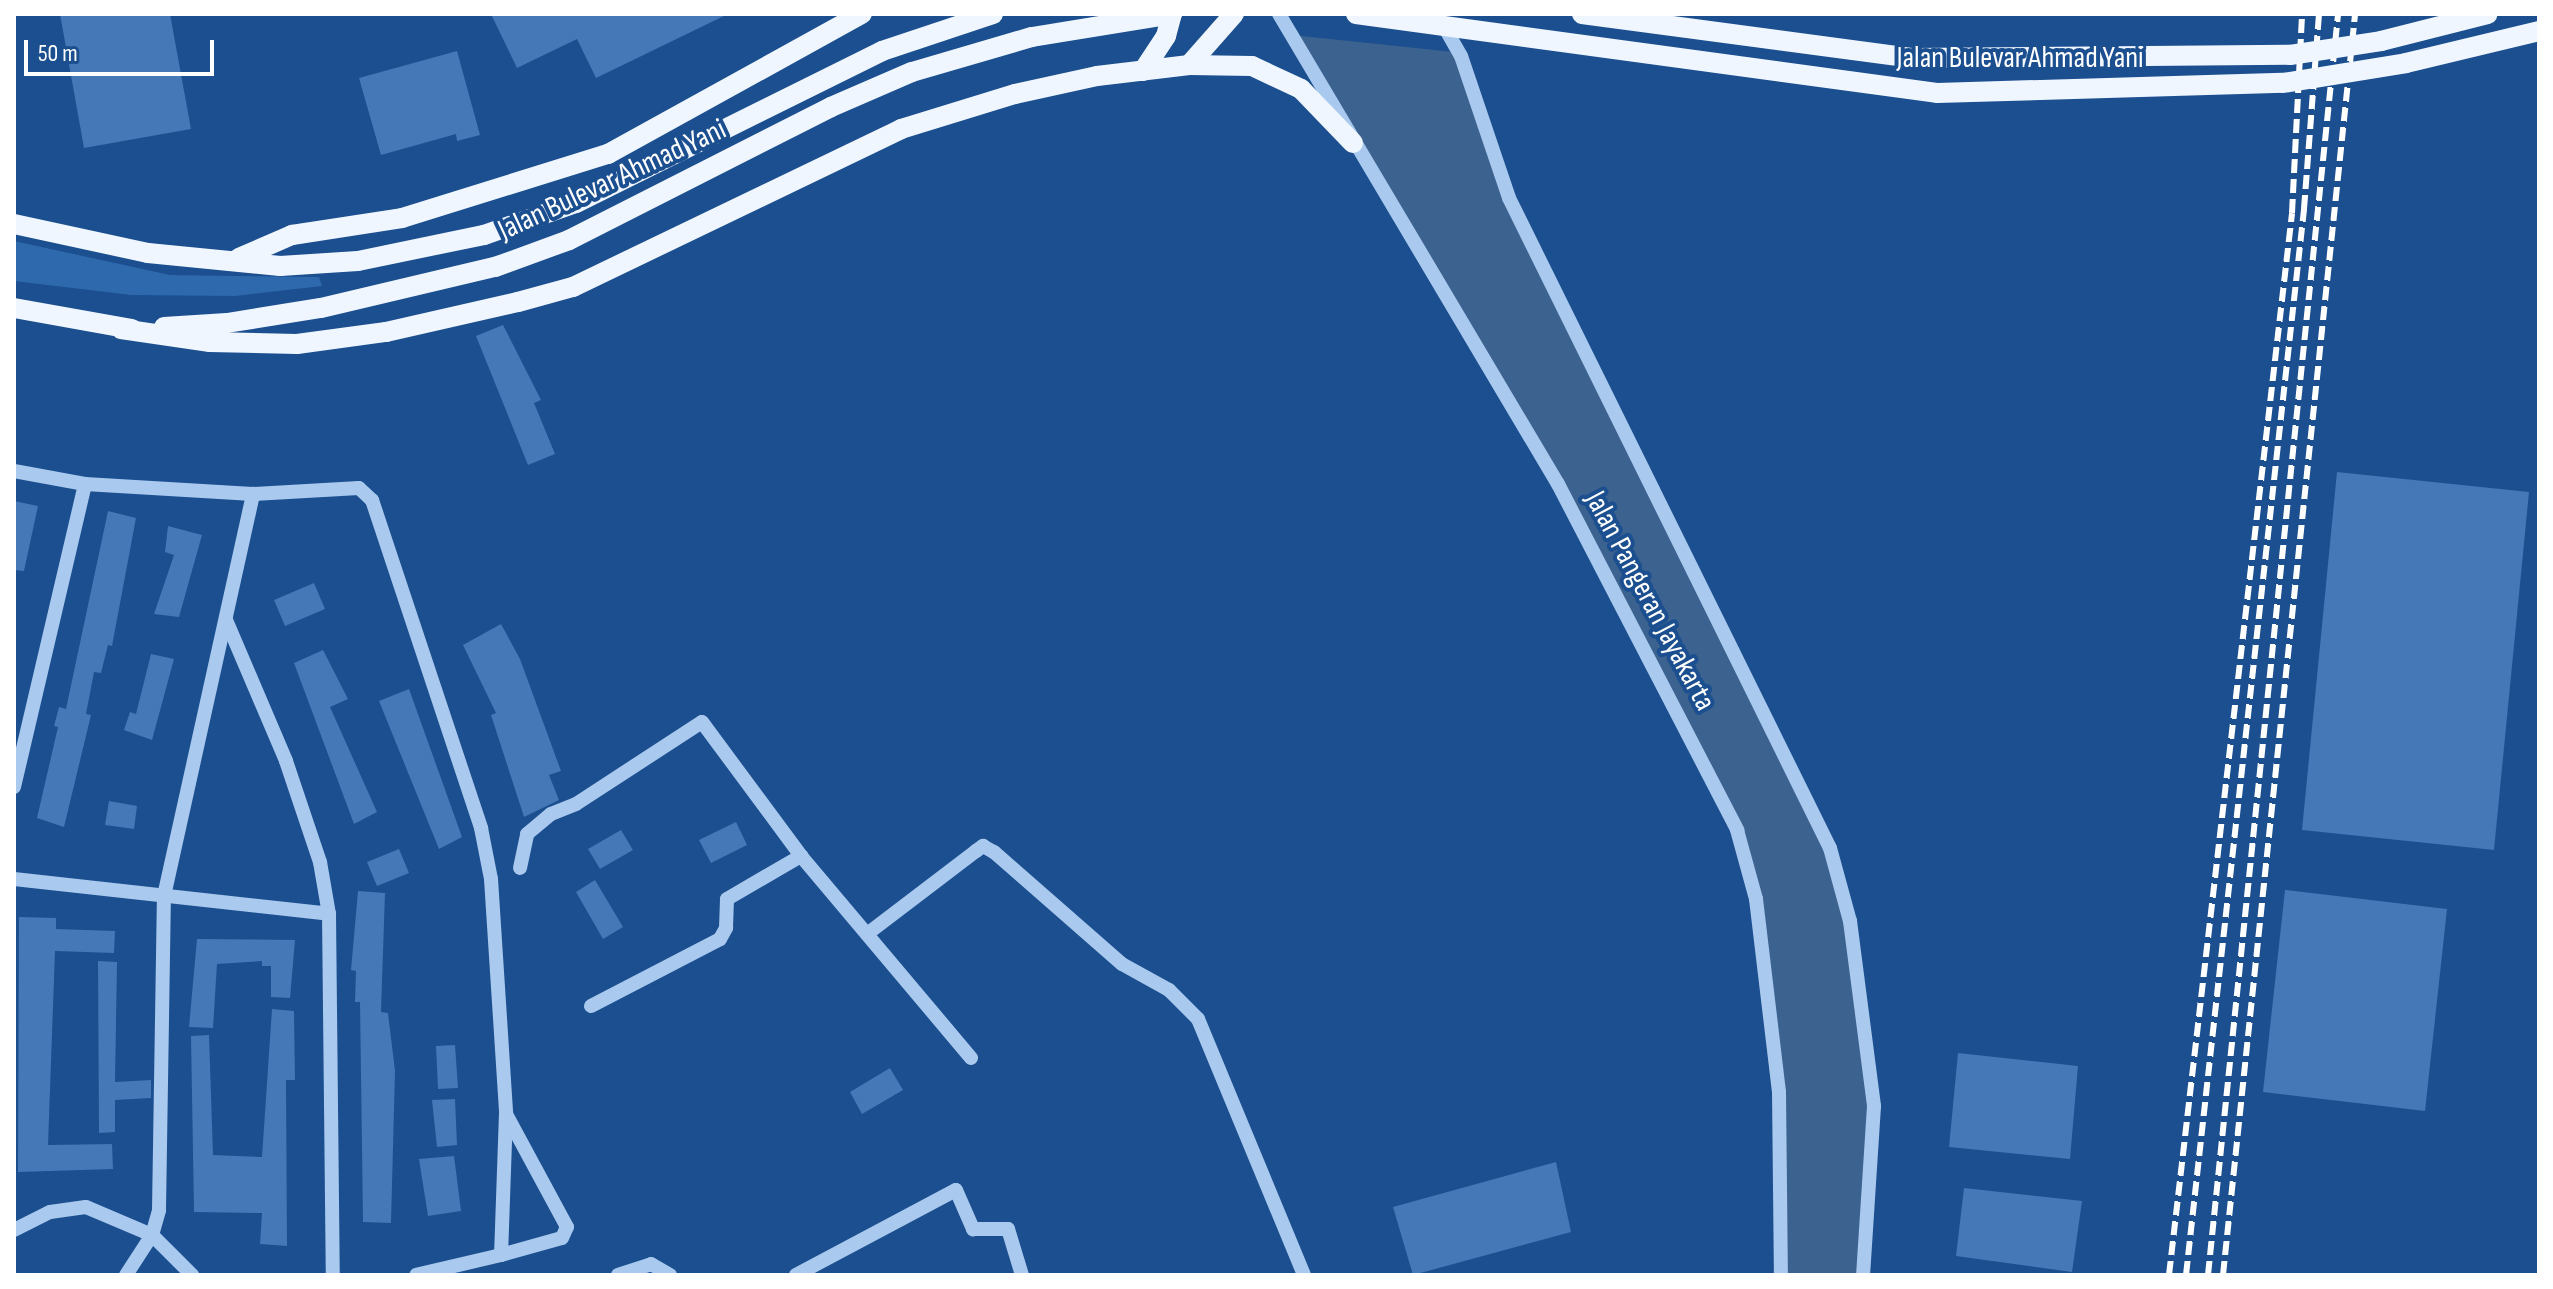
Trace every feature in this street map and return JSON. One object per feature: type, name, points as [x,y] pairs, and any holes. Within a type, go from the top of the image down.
[{"type":"main road","points":[[239,258],[292,235],[402,218],[608,154],[862,14]]},
{"type":"main road","name":"Jalan Bulevar Ahmad Yani","points":[[14,224],[148,253],[239,258],[280,266],[358,261],[484,235],[576,203],[882,51],[993,14]]},
{"type":"main road","points":[[1143,71],[1166,36],[1172,14]]},
{"type":"main road","name":"Jalan Bulevar Ahmad Yani","points":[[14,308],[121,329],[227,323],[321,308],[495,267],[569,240],[831,107],[912,72],[1032,37],[1172,14]]},
{"type":"main road","points":[[1189,65],[1234,14]]},
{"type":"main road","name":"Jalan Bulevar Ahmad Yani","points":[[1356,14],[1937,93],[2283,83],[2406,63],[2539,31]]},
{"type":"main road","name":"Jalan Bulevar Ahmad Yani","points":[[1582,14],[1913,58],[2290,55],[2381,41],[2488,14]]},
{"type":"main road","points":[[121,329],[210,342],[297,344],[386,332],[518,302],[573,287],[901,129],[1054,84],[1189,65],[1252,66],[1277,74],[1301,89],[1353,143]]},
{"type":"street","name":"Jalan Pangeran Jayakarta","points":[[1279,14],[1558,484],[1737,830],[1756,899],[1779,1092],[1781,1275]]},
{"type":"street","name":"Jalan Pangeran Jayakarta","points":[[1437,14],[1461,56],[1509,198],[1830,848],[1850,921],[1873,1090],[1874,1164],[1863,1275]]},
{"type":"street","points":[[14,471],[85,484],[253,494],[359,488],[372,500],[481,828],[492,892],[506,1113],[501,1255]]},
{"type":"street","points":[[14,787],[85,484]]},
{"type":"street","points":[[126,1275],[152,1235],[162,1179],[164,896],[253,494]]},
{"type":"street","points":[[226,620],[286,761],[320,862],[329,914],[333,1275]]},
{"type":"street","points":[[520,868],[527,834],[551,814],[576,804],[702,722],[801,856],[971,1058]]},
{"type":"street","points":[[867,934],[983,846],[994,852],[1122,964],[1169,990],[1198,1019],[1304,1275]]},
{"type":"street","points":[[591,1006],[720,939],[726,928],[727,899],[801,856]]},
{"type":"street","points":[[14,879],[329,914]]},
{"type":"street","points":[[416,1275],[562,1238],[567,1227],[506,1113]]},
{"type":"street","points":[[796,1275],[956,1190],[973,1229],[1008,1229],[1022,1275]]},
{"type":"street","points":[[14,1230],[50,1212],[86,1207],[152,1235],[192,1275]]},
{"type":"street","points":[[618,1275],[651,1264],[670,1275]]},
{"type":"shaded area","points":[[1437,14],[1509,198],[1830,848],[1869,1043],[1863,1275],[1781,1275],[1782,1176],[1744,853],[1558,484],[1296,35]]},
{"type":"shaded area","points":[[14,241],[170,275],[319,277],[322,286],[235,296],[131,295],[14,281]]},
{"type":"pier","points":[[1279,14],[1442,14],[1463,53],[1292,35]]},
{"type":"building","points":[[60,14],[170,14],[191,129],[84,148]]},
{"type":"building","points":[[491,14],[728,14],[596,78],[577,39],[517,68]]},
{"type":"building","points":[[457,51],[480,135],[457,141],[456,134],[381,155],[359,78]]},
{"type":"building","points":[[503,325],[541,400],[534,403],[555,454],[528,465],[476,336]]},
{"type":"building","points":[[2337,472],[2529,492],[2494,850],[2302,830]]},
{"type":"building","points":[[14,501],[38,506],[24,571],[14,570]]},
{"type":"building","points":[[108,511],[136,518],[112,646],[108,645],[101,673],[94,672],[86,714],[91,715],[64,827],[37,818],[58,727],[54,726],[59,707],[66,709]]},
{"type":"building","points":[[168,526],[202,535],[179,617],[154,614],[174,555],[165,552]]},
{"type":"building","points":[[314,583],[325,609],[285,626],[274,600]]},
{"type":"building","points":[[501,624],[520,659],[561,771],[549,775],[559,800],[524,817],[491,715],[496,713],[463,645]]},
{"type":"building","points":[[323,650],[348,699],[330,707],[377,812],[354,824],[294,663]]},
{"type":"building","points":[[151,654],[174,659],[152,740],[124,730],[130,712],[136,714]]},
{"type":"building","points":[[409,689],[462,837],[439,849],[379,701]]},
{"type":"building","points":[[109,801],[137,806],[134,829],[105,825]]},
{"type":"building","points":[[736,822],[747,845],[711,863],[699,840]]},
{"type":"building","points":[[621,830],[633,850],[600,869],[588,849]]},
{"type":"building","points":[[399,849],[409,873],[377,886],[367,862]]},
{"type":"building","points":[[595,880],[623,927],[603,939],[576,892]]},
{"type":"building","points":[[2285,890],[2447,909],[2425,1111],[2263,1092]]},
{"type":"building","points":[[358,891],[385,893],[381,1012],[388,1013],[395,1071],[391,1223],[363,1222],[360,1002],[355,1002],[356,971],[351,970]]},
{"type":"building","points":[[19,917],[56,918],[56,929],[115,931],[114,953],[55,951],[48,1145],[112,1144],[113,1169],[18,1172]]},
{"type":"building","points":[[197,939],[295,940],[290,998],[271,997],[271,966],[262,966],[262,961],[217,964],[213,1028],[189,1027]]},
{"type":"building","points":[[98,961],[117,962],[115,1082],[151,1080],[151,1098],[115,1100],[115,1132],[99,1133]]},
{"type":"building","points":[[272,1009],[294,1011],[295,1080],[286,1080],[287,1246],[260,1244],[262,1213],[194,1212],[191,1036],[209,1035],[213,1155],[262,1157]]},
{"type":"building","points":[[455,1045],[458,1088],[438,1089],[436,1046]]},
{"type":"building","points":[[1958,1053],[2078,1066],[2070,1159],[1949,1147]]},
{"type":"building","points":[[890,1068],[903,1090],[862,1114],[850,1092]]},
{"type":"building","points":[[455,1099],[457,1145],[437,1147],[432,1100]]},
{"type":"building","points":[[454,1156],[461,1211],[428,1216],[419,1159]]},
{"type":"building","points":[[1556,1162],[1571,1232],[1413,1275],[1393,1207]]},
{"type":"building","points":[[1964,1188],[2082,1201],[2072,1272],[1956,1256]]},
{"type":"railway","points":[[2169,1275],[2292,213],[2302,14]]},
{"type":"railway","points":[[2186,1275],[2304,209],[2319,14]]},
{"type":"railway","points":[[2208,1275],[2338,14]]},
{"type":"railway","points":[[2223,1275],[2355,14]]}]
